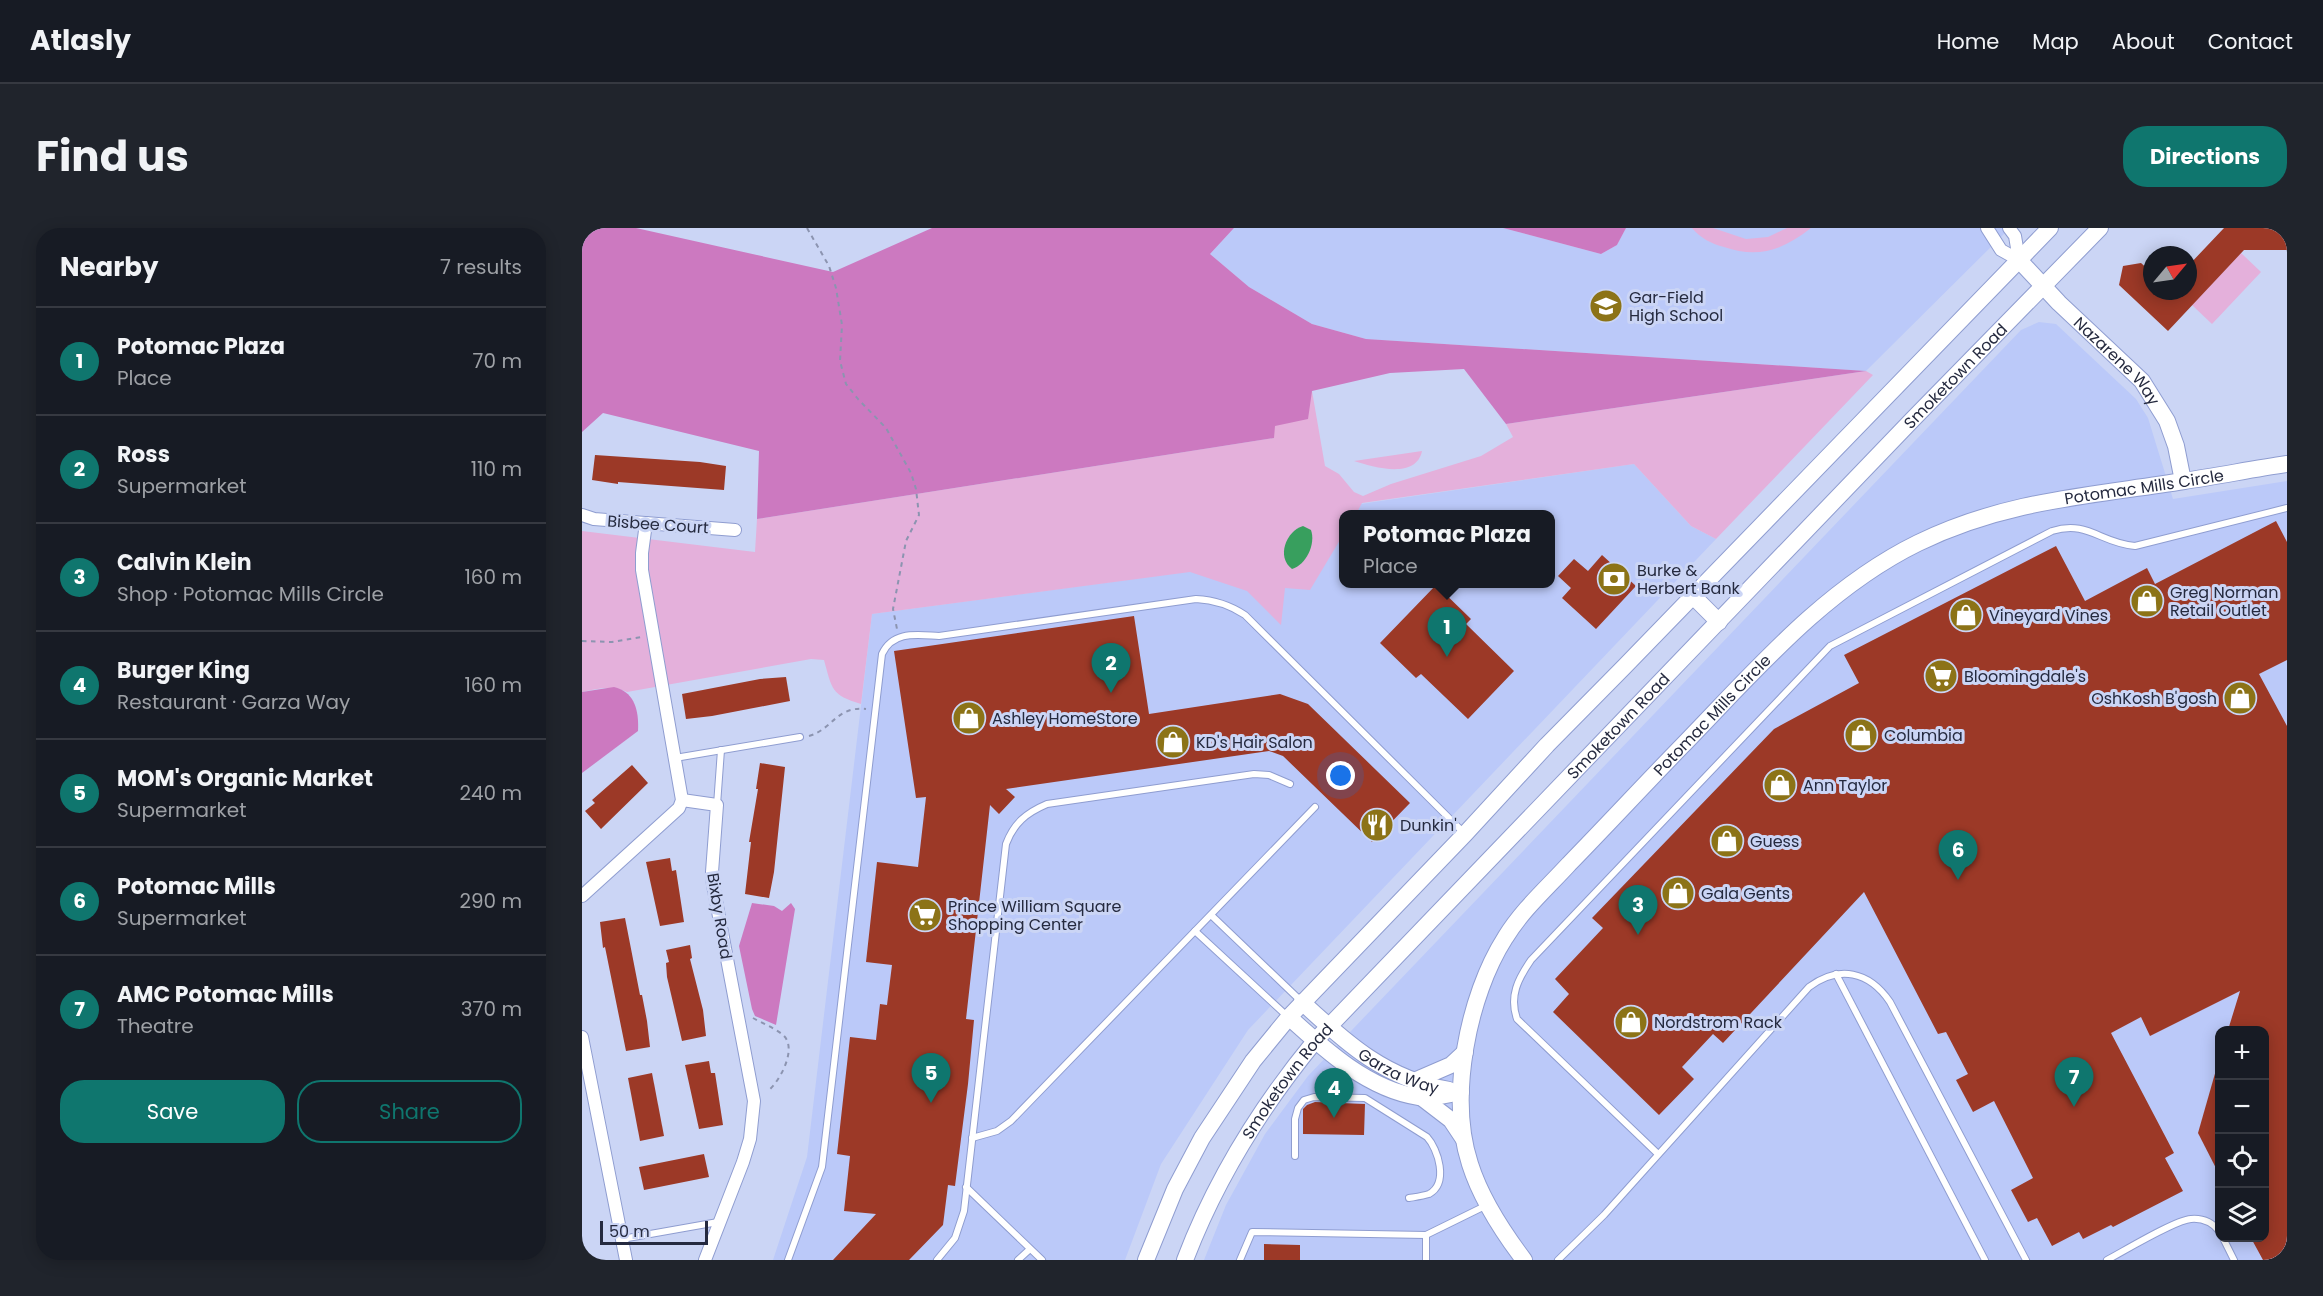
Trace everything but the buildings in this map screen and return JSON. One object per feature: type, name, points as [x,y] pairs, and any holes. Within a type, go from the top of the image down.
[{"type":"main road","points":[[1146,1260],[1175,1189],[1202,1138],[1241,1077],[1288,1017],[1465,834],[1547,745],[2050,228]]},
{"type":"main road","name":"Smoketown Road","points":[[1185,1260],[1205,1211],[1237,1149],[1270,1098],[1328,1026],[2100,228]]},
{"type":"main road","name":"Nazarene Way","points":[[2019,260],[2142,381],[2167,421],[2176,446],[2183,481]]},
{"type":"main road","name":"Potomac Mills Circle","points":[[1524,1260],[1487,1204],[1470,1164],[1461,1092],[1465,1052],[1486,975],[1505,937],[1522,914],[1756,670],[1813,615],[1873,569],[1916,544],[1993,514],[2024,505],[2095,492],[2183,481],[2287,464]]},
{"type":"main road","points":[[1693,596],[1719,622]]},
{"type":"main road","name":"Garza Way","points":[[1302,1002],[1369,1059],[1414,1081],[1461,1092]]},
{"type":"main road","name":"Garza Way","points":[[1288,1017],[1336,1058],[1366,1077],[1388,1087],[1421,1097],[1461,1092]]},
{"type":"main road","points":[[1414,1081],[1450,1065],[1465,1052]]},
{"type":"main road","points":[[1421,1097],[1451,1120],[1459,1130],[1466,1146]]},
{"type":"street","points":[[1987,228],[2001,250],[2019,260]]},
{"type":"street","points":[[2009,228],[2015,236],[2019,260]]},
{"type":"street","name":"Bisbee Court","points":[[582,515],[594,519],[735,530]]},
{"type":"street","points":[[582,896],[679,808],[682,800],[642,570],[646,523]]},
{"type":"street","points":[[682,800],[717,805]]},
{"type":"street","name":"Bixby Road","points":[[705,1260],[750,1139],[754,1101],[713,885],[717,805]]},
{"type":"street","points":[[582,1037],[626,1260]]},
{"type":"lane","points":[[1658,1154],[1517,1019],[1513,1007],[1513,996],[1520,976],[1531,960],[1830,646],[2052,531],[2068,526],[2082,528],[2110,541],[2135,546],[2287,508]]},
{"type":"lane","points":[[788,1260],[822,1167],[882,654],[891,640],[900,636],[939,636],[1196,599],[1219,602],[1245,615],[1465,834]]},
{"type":"lane","points":[[675,758],[800,737]]},
{"type":"lane","points":[[717,805],[721,750]]},
{"type":"lane","points":[[937,1260],[948,1249],[961,1223],[1006,844],[1019,820],[1030,811],[1047,804],[1254,774],[1269,775],[1290,784]]},
{"type":"lane","points":[[972,1138],[997,1131],[1011,1120],[1315,807]]},
{"type":"lane","points":[[1211,915],[1302,1002]]},
{"type":"lane","points":[[1195,931],[1288,1017]]},
{"type":"lane","points":[[1836,974],[1985,1260]]},
{"type":"lane","points":[[1558,1260],[1604,1215],[1809,987],[1822,978],[1836,974],[1846,974],[1866,980],[1883,992],[1890,1002],[2026,1260]]},
{"type":"lane","points":[[1295,1156],[1295,1119],[1298,1108],[1304,1100],[1314,1097],[1365,1098],[1427,1137],[1434,1145],[1439,1165],[1438,1182],[1429,1194],[1409,1198]]},
{"type":"lane","points":[[966,1187],[1042,1260]]},
{"type":"lane","points":[[1240,1260],[1252,1232],[1426,1235],[1487,1204]]},
{"type":"lane","points":[[2106,1260],[2186,1220],[2205,1220],[2215,1226]]},
{"type":"lane","points":[[621,1239],[721,1222]]},
{"type":"lane","points":[[1426,1235],[1426,1260]]},
{"type":"lane","points":[[2225,1242],[2234,1260]]},
{"type":"lane","points":[[1018,1260],[1030,1249]]},
{"type":"path","points":[[807,228],[830,266],[836,288],[842,324],[840,361],[846,384],[892,438],[911,473],[916,489],[919,514],[906,542],[893,609],[900,636]]},
{"type":"path","points":[[582,641],[612,642],[653,636]]},
{"type":"path","points":[[800,737],[819,732],[851,708],[876,710]]},
{"type":"path","points":[[750,1016],[782,1034],[788,1043],[785,1066],[768,1091]]},
{"type":"shaded area","points":[[582,228],[636,228],[833,272],[932,228],[1234,228],[1210,254],[1249,287],[1312,324],[1366,339],[1866,371],[1506,424],[1464,369],[1390,373],[1312,391],[1308,419],[1275,426],[1274,438],[757,519],[759,451],[603,413],[582,432]]},
{"type":"shaded area","name":"Gar-Field High School","points":[[1234,228],[1503,228],[1601,254],[1617,245],[1626,228],[2010,228],[1866,371],[1366,339],[1312,324],[1249,287],[1210,254]]},
{"type":"shaded area","points":[[1503,228],[1626,228],[1617,245],[1601,254]]},
{"type":"shaded area","points":[[1692,228],[1713,228],[1746,239],[1768,237],[1787,228],[1811,228],[1780,247],[1748,252],[1720,246],[1699,235]]},
{"type":"shaded area","points":[[2241,253],[2261,272],[2212,324],[2192,305]]},
{"type":"shaded area","points":[[2039,322],[2056,324],[2136,399],[2148,418],[2173,499],[2287,481],[2287,1260],[1204,1260],[1226,1205],[1265,1134],[1308,1076],[2021,330]]},
{"type":"shaded area","points":[[1866,371],[1873,375],[1716,539],[1691,526],[1634,464],[1362,503],[1358,510],[1339,510],[1339,542],[1310,590],[1285,588],[1281,625],[1247,591],[1190,572],[872,614],[861,704],[838,694],[831,684],[824,660],[811,659],[627,692],[611,688],[582,692],[582,531],[755,552],[757,519],[1274,438],[1274,426],[1312,391],[1325,466],[1339,474],[1354,492],[1363,496],[1391,484],[1481,456],[1513,437],[1506,424]]},
{"type":"shaded area","points":[[1422,451],[1412,466],[1403,468],[1382,468],[1354,461]]},
{"type":"shaded area","points":[[1634,464],[1691,526],[1716,539],[1248,1030],[1161,1164],[1125,1260],[773,1260],[807,1157],[872,614],[1223,567],[1230,523]]},
{"type":"shaded area","points":[[1303,526],[1311,530],[1311,547],[1302,563],[1292,569],[1285,558],[1285,545],[1292,533]]},
{"type":"shaded area","points":[[614,687],[627,693],[634,703],[638,716],[638,731],[582,773],[582,692]]},
{"type":"shaded area","points":[[752,903],[774,906],[782,911],[791,903],[795,909],[776,1025],[755,1016],[739,946]]},
{"type":"place","name":"Gar-Field High School","points":[[1606,306]]},
{"type":"place","name":"Burke & Herbert Bank","points":[[1614,579]]},
{"type":"place","name":"Greg Norman Retail Outlet","points":[[2147,601]]},
{"type":"place","name":"Vineyard Vines","points":[[1966,615]]},
{"type":"place","name":"Potomac Plaza","points":[[1447,657]]},
{"type":"place","name":"Bloomingdale's","points":[[1941,676]]},
{"type":"place","name":"Ross","points":[[1111,693]]},
{"type":"place","name":"OshKosh B'gosh","points":[[2240,698]]},
{"type":"place","name":"Ashley HomeStore","points":[[969,718]]},
{"type":"place","name":"Columbia","points":[[1861,735]]},
{"type":"place","name":"KD's Hair Salon","points":[[1173,742]]},
{"type":"place","name":"Ann Taylor","points":[[1780,785]]},
{"type":"place","name":"Dunkin'","points":[[1377,825]]},
{"type":"place","name":"Guess","points":[[1727,841]]},
{"type":"place","name":"Potomac Mills","points":[[1958,880]]},
{"type":"place","name":"Gala Gents","points":[[1678,893]]},
{"type":"place","name":"Prince William Square Shopping Center","points":[[925,915]]},
{"type":"place","name":"Calvin Klein","points":[[1638,935]]},
{"type":"place","name":"Nordstrom Rack","points":[[1631,1022]]},
{"type":"place","name":"MOM's Organic Market","points":[[931,1103]]},
{"type":"place","name":"AMC Potomac Mills","points":[[2074,1107]]},
{"type":"place","name":"Burger King","points":[[1334,1118]]}]
